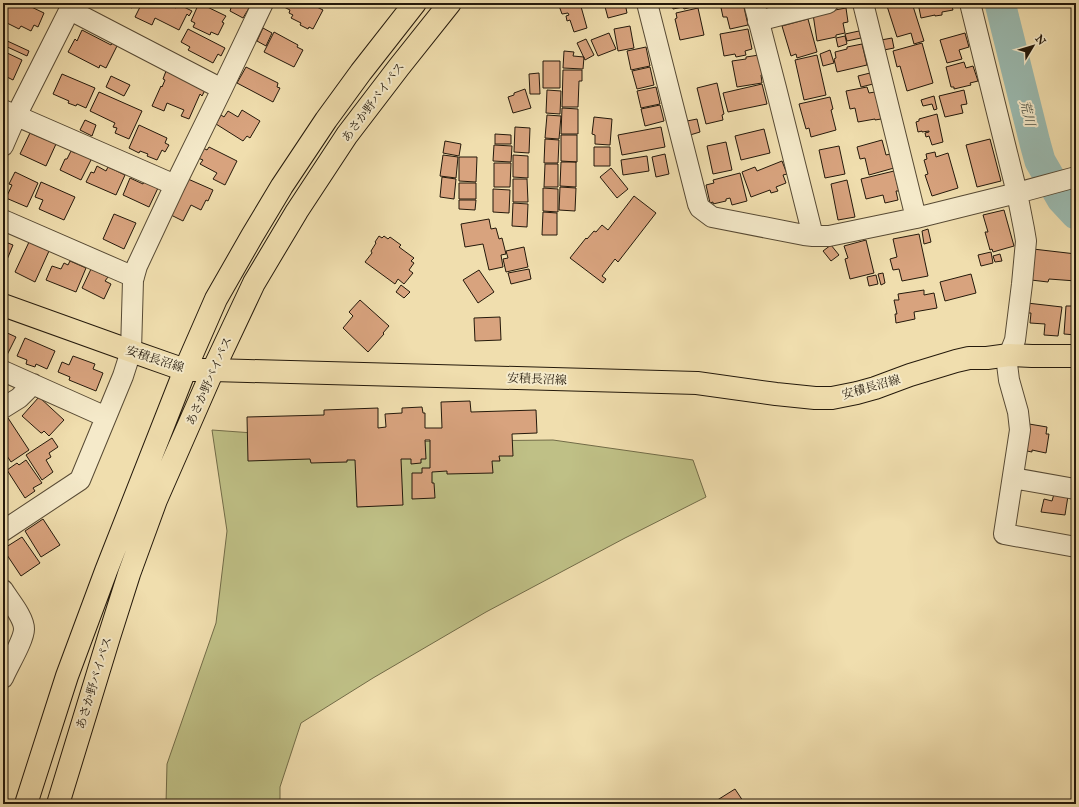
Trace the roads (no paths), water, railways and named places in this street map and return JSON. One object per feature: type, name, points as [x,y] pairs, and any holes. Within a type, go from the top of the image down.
[{"type":"main road","name":"あさか野バイパス","points":[[26,804],[67,676],[106,571],[185,370],[216,299],[282,186],[326,120],[391,32],[415,3]]},
{"type":"main road","name":"あさか野バイパス","points":[[58,804],[108,637],[131,567],[156,500],[213,370],[254,283],[297,211],[347,135],[450,3]]},
{"type":"main road","points":[[432,26],[458,3]]},
{"type":"main road","name":"安積長沼線","points":[[3,305],[185,370],[677,382],[697,383],[749,391],[815,398],[832,398],[857,393],[969,358],[987,358],[1009,355],[1076,356]]},
{"type":"street","points":[[3,531],[80,480],[122,376],[130,351],[134,277],[138,266],[174,185],[263,3]]},
{"type":"street","points":[[647,3],[698,204],[700,208],[712,217],[813,236],[829,236],[916,218],[1076,177]]},
{"type":"street","points":[[813,236],[756,12],[828,3]]},
{"type":"street","points":[[863,3],[916,218]]},
{"type":"street","points":[[970,3],[1017,193],[1026,241],[1015,340],[1009,355],[1007,370],[1018,412],[1020,430],[1004,534],[1076,546]]},
{"type":"street","points":[[3,146],[10,113],[71,7],[222,89]]},
{"type":"street","points":[[10,113],[174,185]]},
{"type":"street","points":[[3,220],[134,277]]},
{"type":"street","points":[[3,371],[106,417]]},
{"type":"street","points":[[3,408],[19,398],[33,384]]},
{"type":"street","points":[[1013,478],[1075,489]]},
{"type":"street","points":[[3,590],[17,611],[24,628],[21,641],[3,678]]},
{"type":"waterway","name":"荒川","points":[[1000,3],[1040,161],[1062,199],[1076,214]]}]
